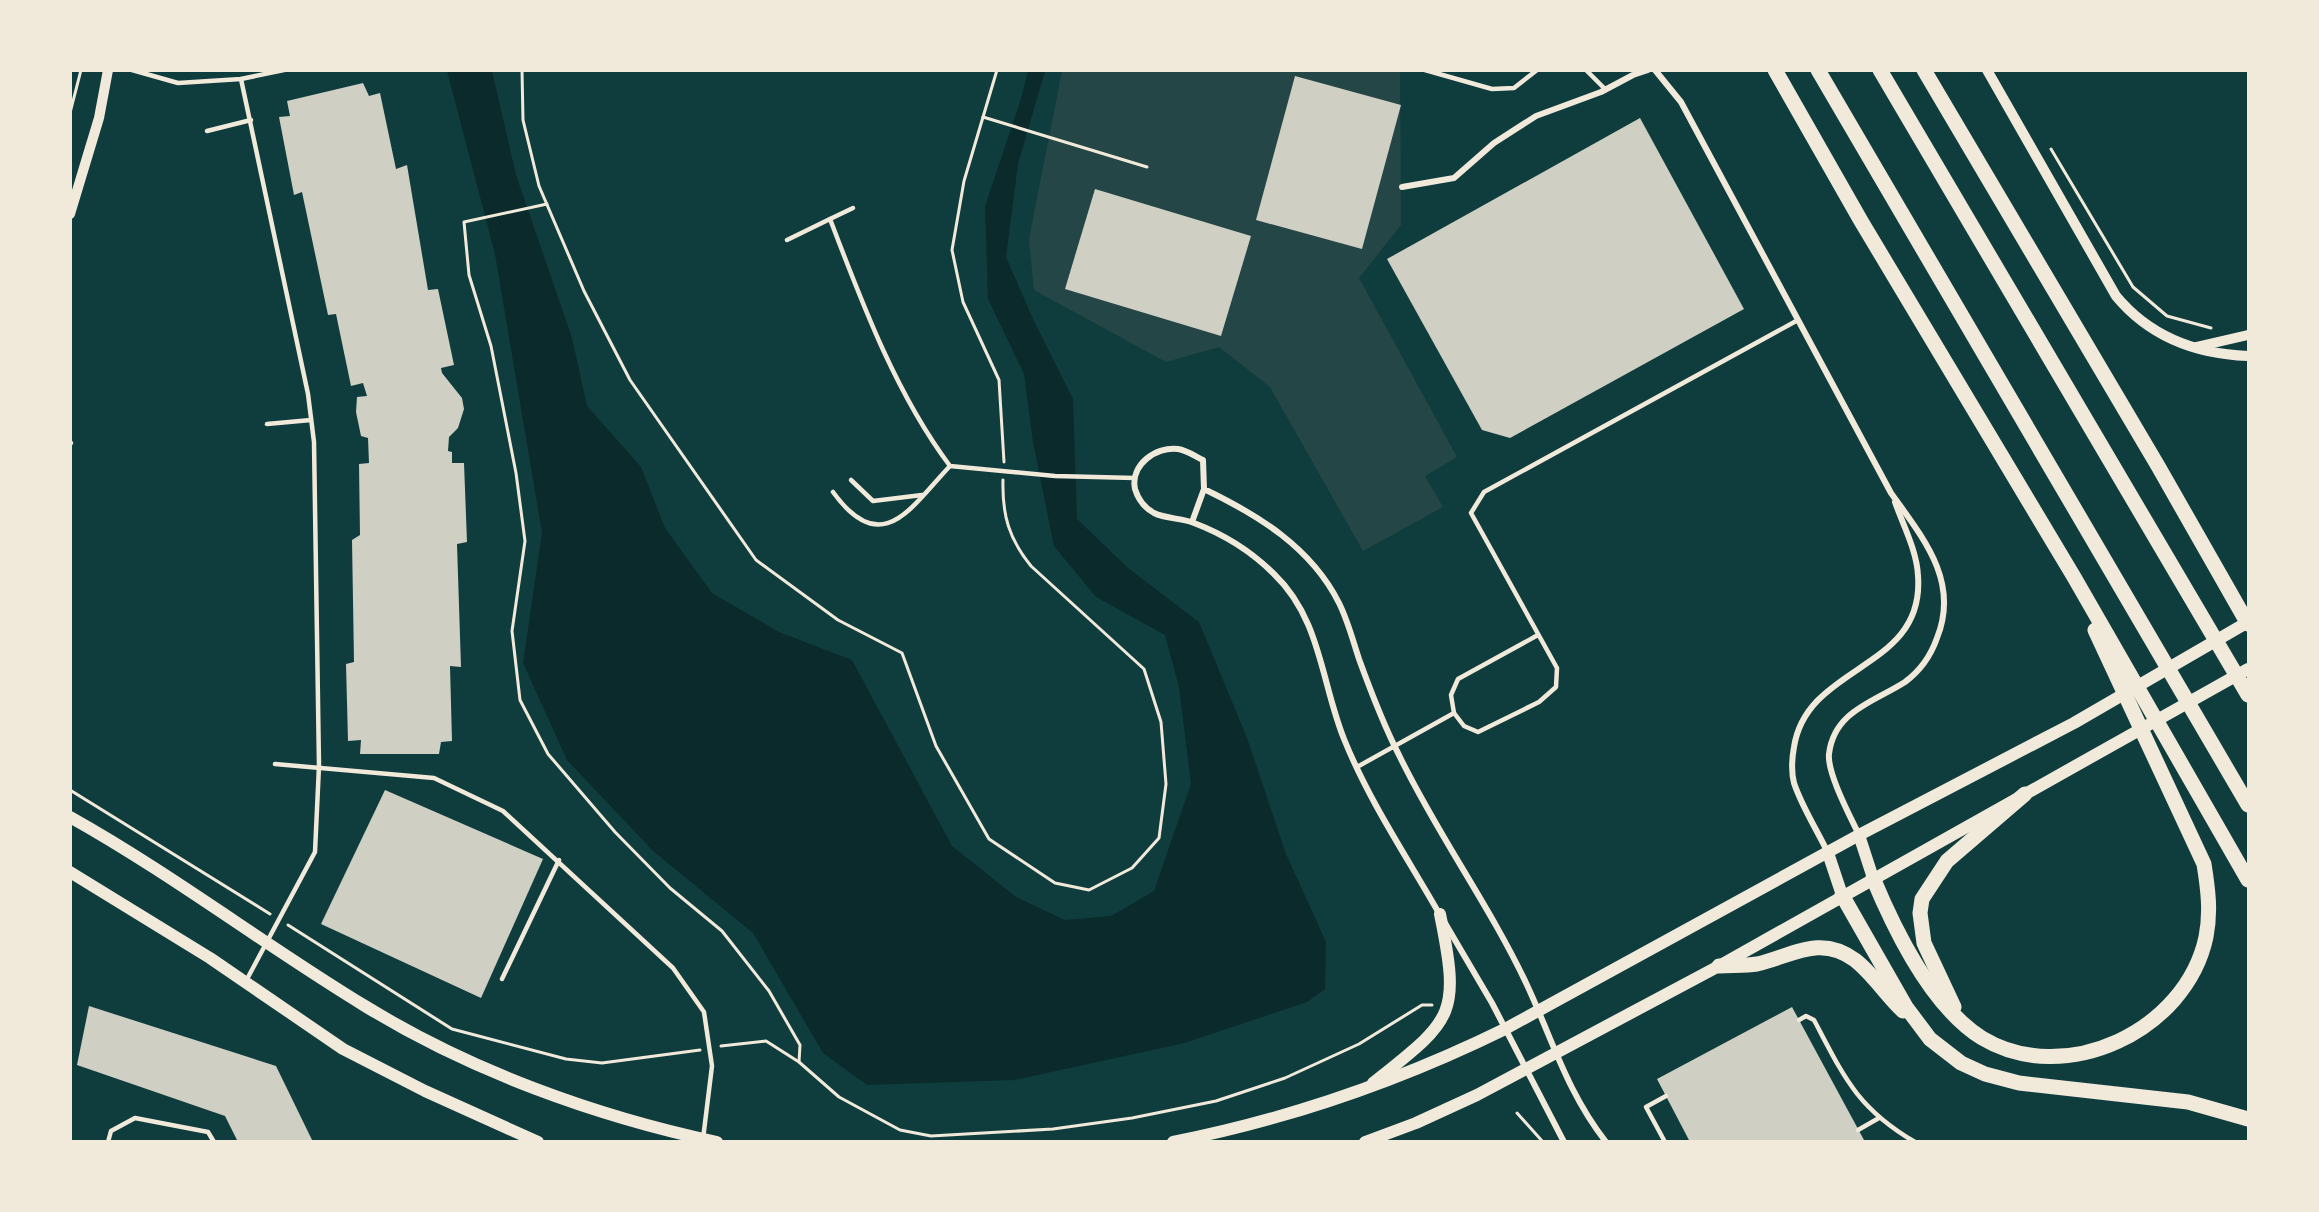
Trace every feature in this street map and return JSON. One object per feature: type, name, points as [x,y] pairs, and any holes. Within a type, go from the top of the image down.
[{"type":"highway","points":[[1773,70],[2073,577],[2248,880]]},
{"type":"highway","points":[[1818,70],[2248,805]]},
{"type":"highway","points":[[1880,70],[2248,695]]},
{"type":"highway","points":[[1924,70],[2248,623]]},
{"type":"highway","points":[[2158,466],[2248,604]]},
{"type":"highway","points":[[1873,878],[1888,912],[1929,984],[1960,1020],[1982,1038],[2004,1049],[2026,1055],[2062,1057],[2091,1052],[2130,1035],[2163,1011],[2189,977],[2206,938],[2209,904],[2204,864],[2108,663],[2073,577]]},
{"type":"highway","points":[[1960,1020],[1923,943],[1920,913],[1922,899],[1947,861],[2025,794]]},
{"type":"highway","points":[[1842,895],[1906,1007],[1922,1030]]},
{"type":"highway","points":[[1719,966],[1757,964],[1814,947],[1841,953],[1871,974],[1886,995],[1961,1063],[1985,1074],[2019,1083],[2188,1101],[2248,1119]]},
{"type":"main road","points":[[1173,1142],[1233,1128],[1362,1091],[1456,1053],[1505,1029],[1859,835],[2074,723],[2248,623]]},
{"type":"main road","points":[[1365,1142],[1416,1123],[1478,1095],[1719,966],[2248,669]]},
{"type":"main road","points":[[70,816],[127,849],[366,1007],[460,1056],[578,1103],[679,1138],[717,1142]]},
{"type":"main road","points":[[1859,835],[1873,878]]},
{"type":"main road","points":[[1828,853],[1842,895]]},
{"type":"main road","points":[[70,872],[246,982],[343,1049],[425,1091],[538,1142]]},
{"type":"main road","points":[[1362,1091],[1422,1045],[1438,1026],[1448,1008],[1451,988],[1450,970],[1440,914]]},
{"type":"street","points":[[70,214],[73,194],[99,118],[108,70]]},
{"type":"street","points":[[1402,187],[1454,178],[1494,143],[1536,116],[1606,90],[1632,75],[1648,70]]},
{"type":"street","points":[[1655,70],[1681,102],[1891,493],[1922,537],[1936,563],[1945,590],[1942,626],[1933,650],[1905,681],[1852,712],[1839,727],[1832,742],[1829,756],[1830,771],[1859,835]]},
{"type":"street","points":[[1987,70],[2116,296],[2132,316],[2154,331],[2192,347],[2217,354],[2248,356]]},
{"type":"street","points":[[2192,347],[2248,335]]},
{"type":"street","points":[[1192,522],[1204,489],[1203,460],[1179,449],[1162,449],[1146,458],[1136,472],[1135,487],[1141,502],[1155,514],[1192,522],[1249,553],[1275,574],[1296,601],[1312,631],[1326,671],[1335,712],[1357,767],[1505,1029],[1564,1142]]},
{"type":"street","points":[[1204,489],[1248,510],[1289,538],[1318,572],[1339,603],[1370,689],[1394,746],[1526,984],[1554,1054],[1590,1121],[1606,1142]]},
{"type":"street","points":[[1828,853],[1794,781],[1792,760],[1794,744],[1797,728],[1805,712],[1819,696],[1877,657],[1900,638],[1910,624],[1916,609],[1918,576],[1916,560],[1891,493]]},
{"type":"lane","points":[[132,70],[178,83],[241,79],[284,70]]},
{"type":"lane","points":[[1425,70],[1492,89],[1514,88],[1537,70]]},
{"type":"lane","points":[[1586,70],[1606,90]]},
{"type":"lane","points":[[241,79],[311,420],[319,766],[315,852],[246,982]]},
{"type":"lane","points":[[207,131],[251,120]]},
{"type":"lane","points":[[787,240],[853,208]]},
{"type":"lane","points":[[830,219],[885,353],[933,444],[950,466],[1012,472],[1136,478]]},
{"type":"lane","points":[[1538,635],[1458,680],[1451,695],[1454,713],[1464,726],[1478,732],[1539,702],[1556,687],[1557,668],[1471,513],[1484,492],[1798,320]]},
{"type":"lane","points":[[267,424],[311,420]]},
{"type":"lane","points":[[833,492],[848,514],[879,526],[900,518],[950,466]]},
{"type":"lane","points":[[851,480],[873,501],[922,495]]},
{"type":"lane","points":[[1357,767],[1454,713]]},
{"type":"lane","points":[[275,764],[434,777],[503,811],[559,860],[673,968],[704,1012],[712,1066],[702,1140]]},
{"type":"lane","points":[[502,979],[559,860]]},
{"type":"lane","points":[[1798,1020],[1806,1016],[1814,1020],[1848,1084],[1879,1118],[1915,1142]]},
{"type":"lane","points":[[1665,1142],[1646,1107],[1666,1096]]},
{"type":"lane","points":[[108,1142],[111,1131],[135,1118],[208,1132],[214,1142]]},
{"type":"lane","points":[[1858,1130],[1879,1118]]},
{"type":"path","points":[[70,113],[81,70]]},
{"type":"path","points":[[997,70],[983,117],[1147,167]]},
{"type":"path","points":[[2049,147],[2133,287],[2167,316],[2184,322],[2217,328]]},
{"type":"path","points":[[547,204],[464,222],[469,275],[491,346],[516,473],[525,541],[512,631],[520,700],[548,754],[615,832],[670,888],[722,931],[769,991],[800,1045],[799,1062]]},
{"type":"path","points":[[70,790],[452,1029],[566,1059],[602,1063],[766,1041],[799,1062],[839,1097],[900,1130],[932,1136],[1053,1129],[1132,1118],[1216,1101],[1285,1078],[1359,1044],[1422,1005],[1440,1005]]},
{"type":"path","points":[[1517,1113],[1543,1142]]},
{"type":"shaded area","points":[[447,71],[492,71],[516,175],[572,338],[587,406],[641,467],[665,528],[712,593],[779,632],[852,660],[952,846],[1016,897],[1065,920],[1111,916],[1154,891],[1191,784],[1179,687],[1165,635],[1096,597],[1054,546],[1033,442],[1024,374],[988,299],[985,206],[1028,71],[1045,71],[1018,164],[1006,257],[1033,319],[1073,399],[1077,519],[1128,568],[1199,622],[1247,738],[1286,854],[1326,942],[1325,989],[1307,1002],[1184,1043],[1015,1080],[867,1085],[823,1053],[753,933],[653,851],[567,760],[523,663],[542,533],[495,254]]},
{"type":"shaded area","points":[[1062,71],[1400,71],[1401,225],[1359,278],[1457,457],[1425,476],[1443,507],[1363,551],[1270,387],[1219,347],[1166,362],[1034,290],[1029,239]]},
{"type":"building","points":[[1295,76],[1401,105],[1362,249],[1256,220]]},
{"type":"building","points":[[363,83],[369,96],[380,93],[396,169],[407,165],[428,290],[438,289],[454,365],[441,368],[442,373],[462,398],[464,409],[458,428],[449,437],[448,451],[452,452],[452,463],[464,463],[467,542],[457,544],[461,667],[450,666],[452,741],[441,742],[439,754],[360,754],[361,740],[348,741],[346,664],[354,662],[352,540],[360,535],[359,464],[369,463],[368,438],[361,436],[356,412],[357,397],[367,396],[363,383],[351,386],[336,314],[328,315],[302,192],[294,195],[279,117],[290,116],[287,101]]},
{"type":"building","points":[[1640,118],[1744,309],[1510,438],[1482,430],[1387,259]]},
{"type":"building","points":[[1095,189],[1251,236],[1221,336],[1065,289]]},
{"type":"building","points":[[385,790],[543,859],[481,998],[321,924]]},
{"type":"building","points":[[89,1006],[276,1066],[313,1142],[238,1142],[225,1116],[77,1065]]},
{"type":"building","points":[[1792,1007],[1864,1140],[1690,1142],[1657,1079]]}]
